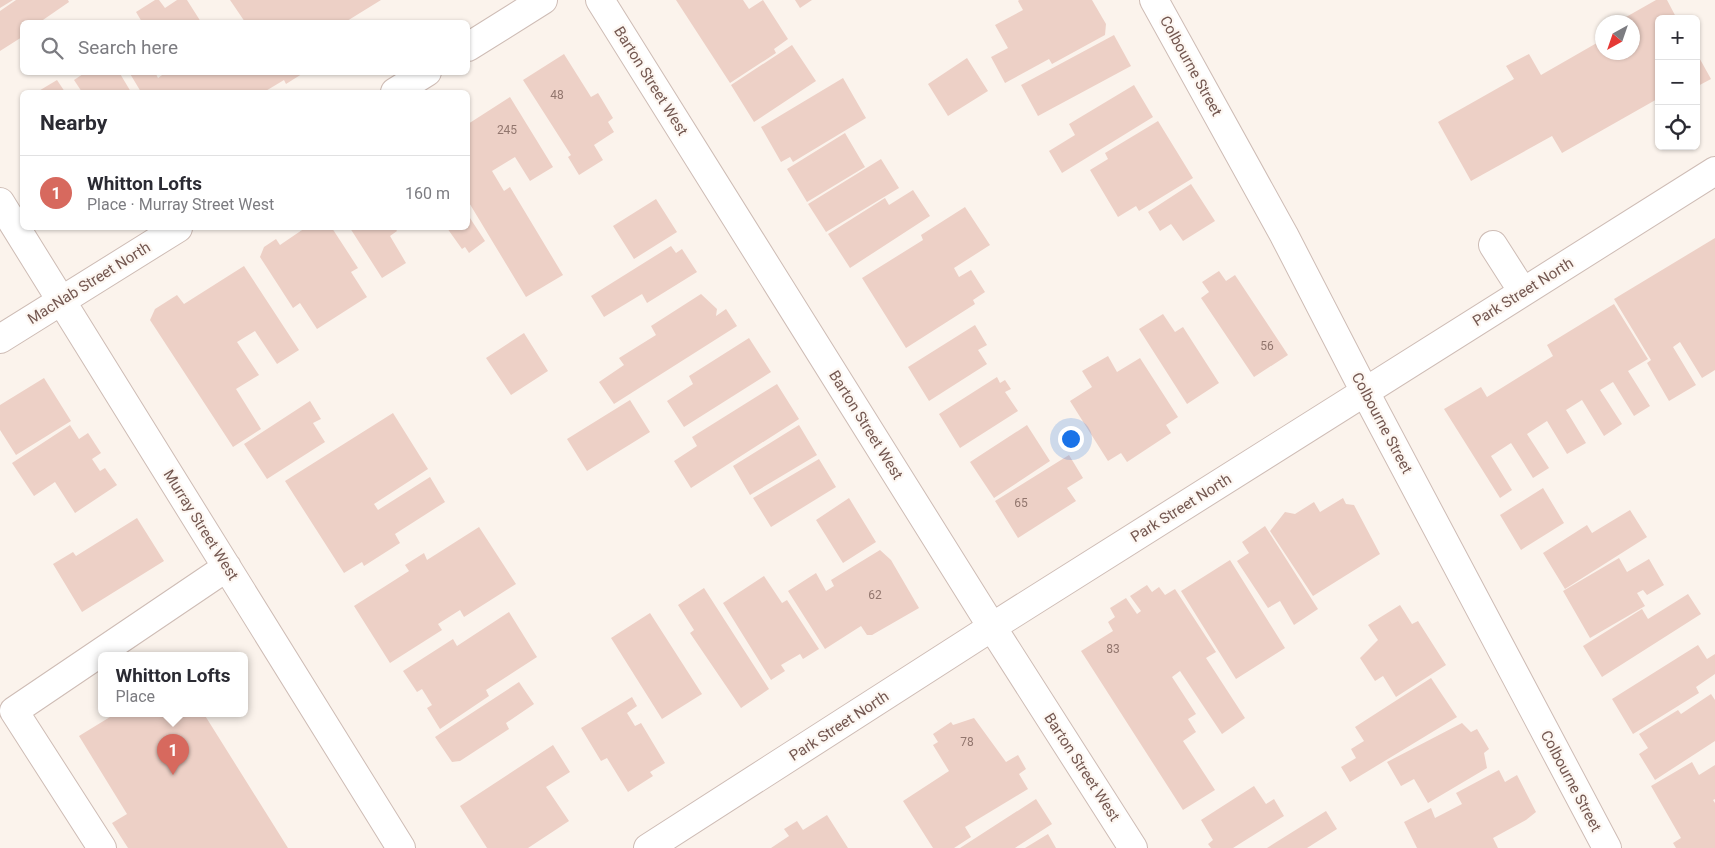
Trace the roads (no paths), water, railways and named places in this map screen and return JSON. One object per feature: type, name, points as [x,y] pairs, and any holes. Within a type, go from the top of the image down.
[{"type":"street","points":[[470,46],[543,0]]},
{"type":"street","name":"Barton Street West","points":[[600,0],[992,627],[1133,848]]},
{"type":"street","name":"Colbourne Street","points":[[1154,0],[1284,235],[1365,392],[1607,848]]},
{"type":"street","points":[[398,90],[422,75]]},
{"type":"street","name":"Park Street North","points":[[648,848],[992,627],[1715,171]]},
{"type":"street","name":"Murray Street West","points":[[0,202],[227,567],[395,846]]},
{"type":"street","name":"MacNab Street North","points":[[0,339],[175,230]]},
{"type":"street","points":[[1493,245],[1524,292]]},
{"type":"street","points":[[101,652],[227,567]]},
{"type":"street","points":[[98,654],[14,711],[102,848]]},
{"type":"place","name":"Whitton Lofts","points":[[173,775]]}]
